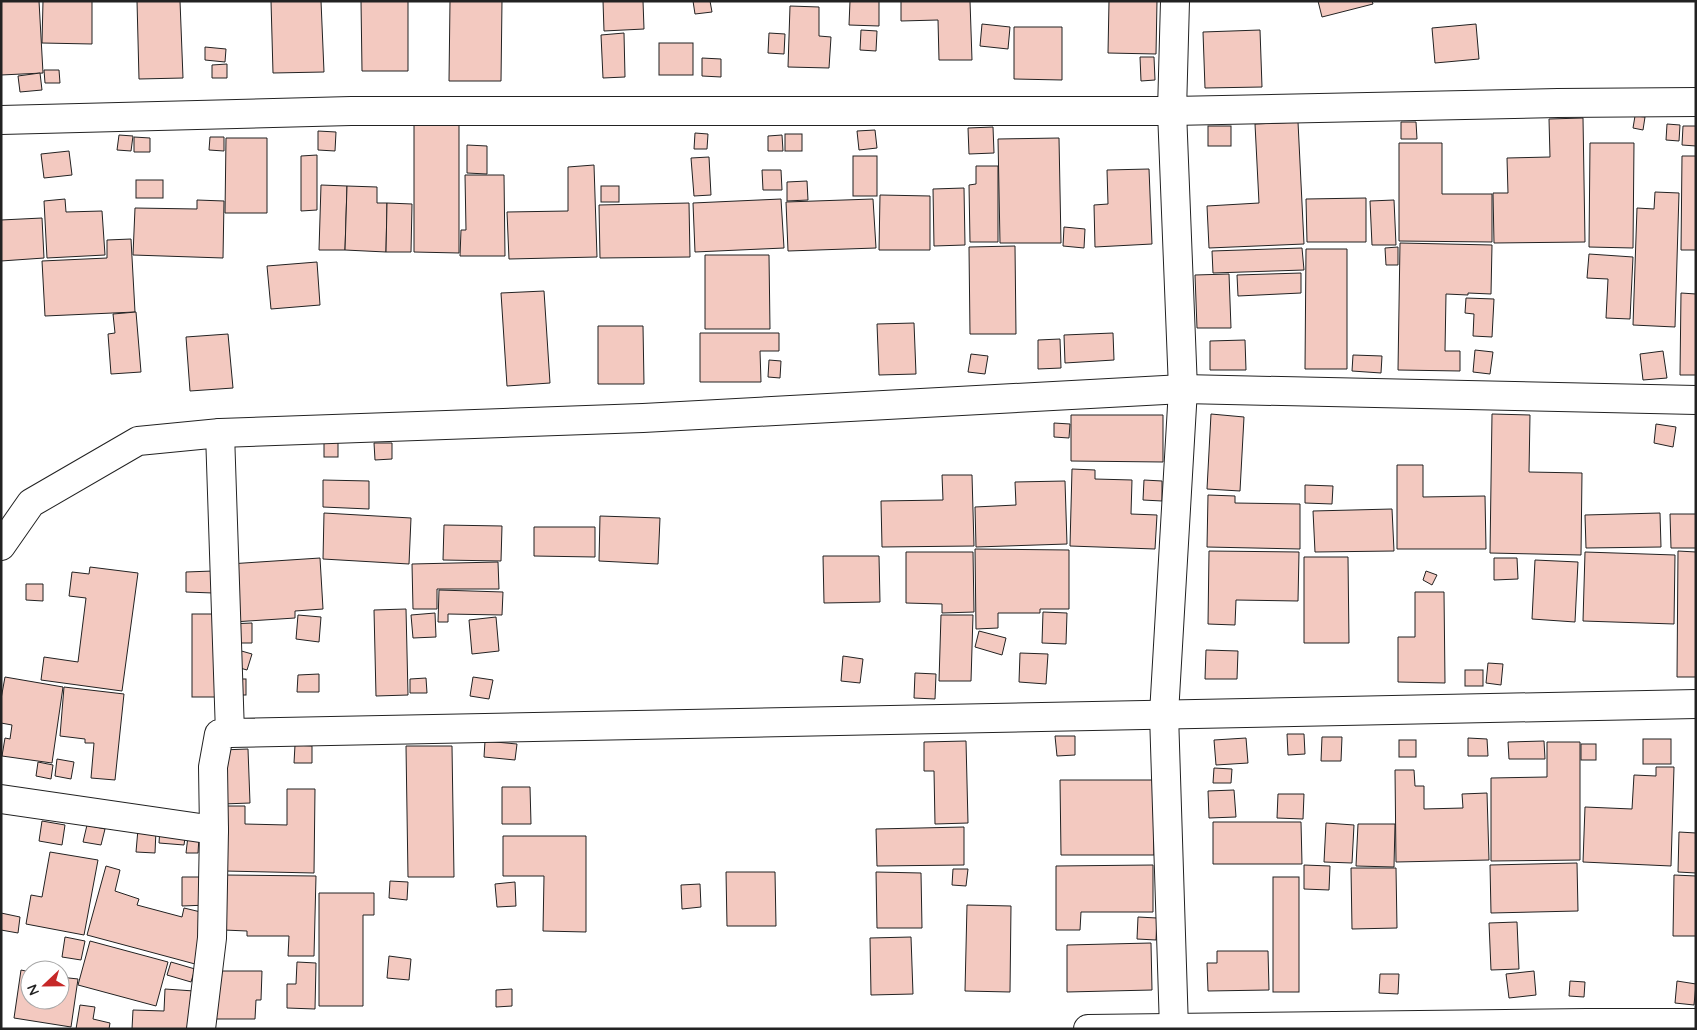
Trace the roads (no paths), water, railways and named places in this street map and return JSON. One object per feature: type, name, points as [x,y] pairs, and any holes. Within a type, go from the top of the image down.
[{"type":"street","points":[[1174,1028],[1164,714],[1184,389],[1172,110],[1176,1]]},
{"type":"street","points":[[1,120],[351,111],[1172,110],[1696,102]]},
{"type":"street","points":[[1,546],[31,502],[138,441],[220,433],[643,418],[1184,389],[1696,400]]},
{"type":"street","points":[[220,433],[230,733]]},
{"type":"street","points":[[201,1029],[212,938],[213,767],[219,734],[1696,704]]},
{"type":"street","points":[[1,799],[214,830]]},
{"type":"street","points":[[1088,1029],[1696,1023]]}]
